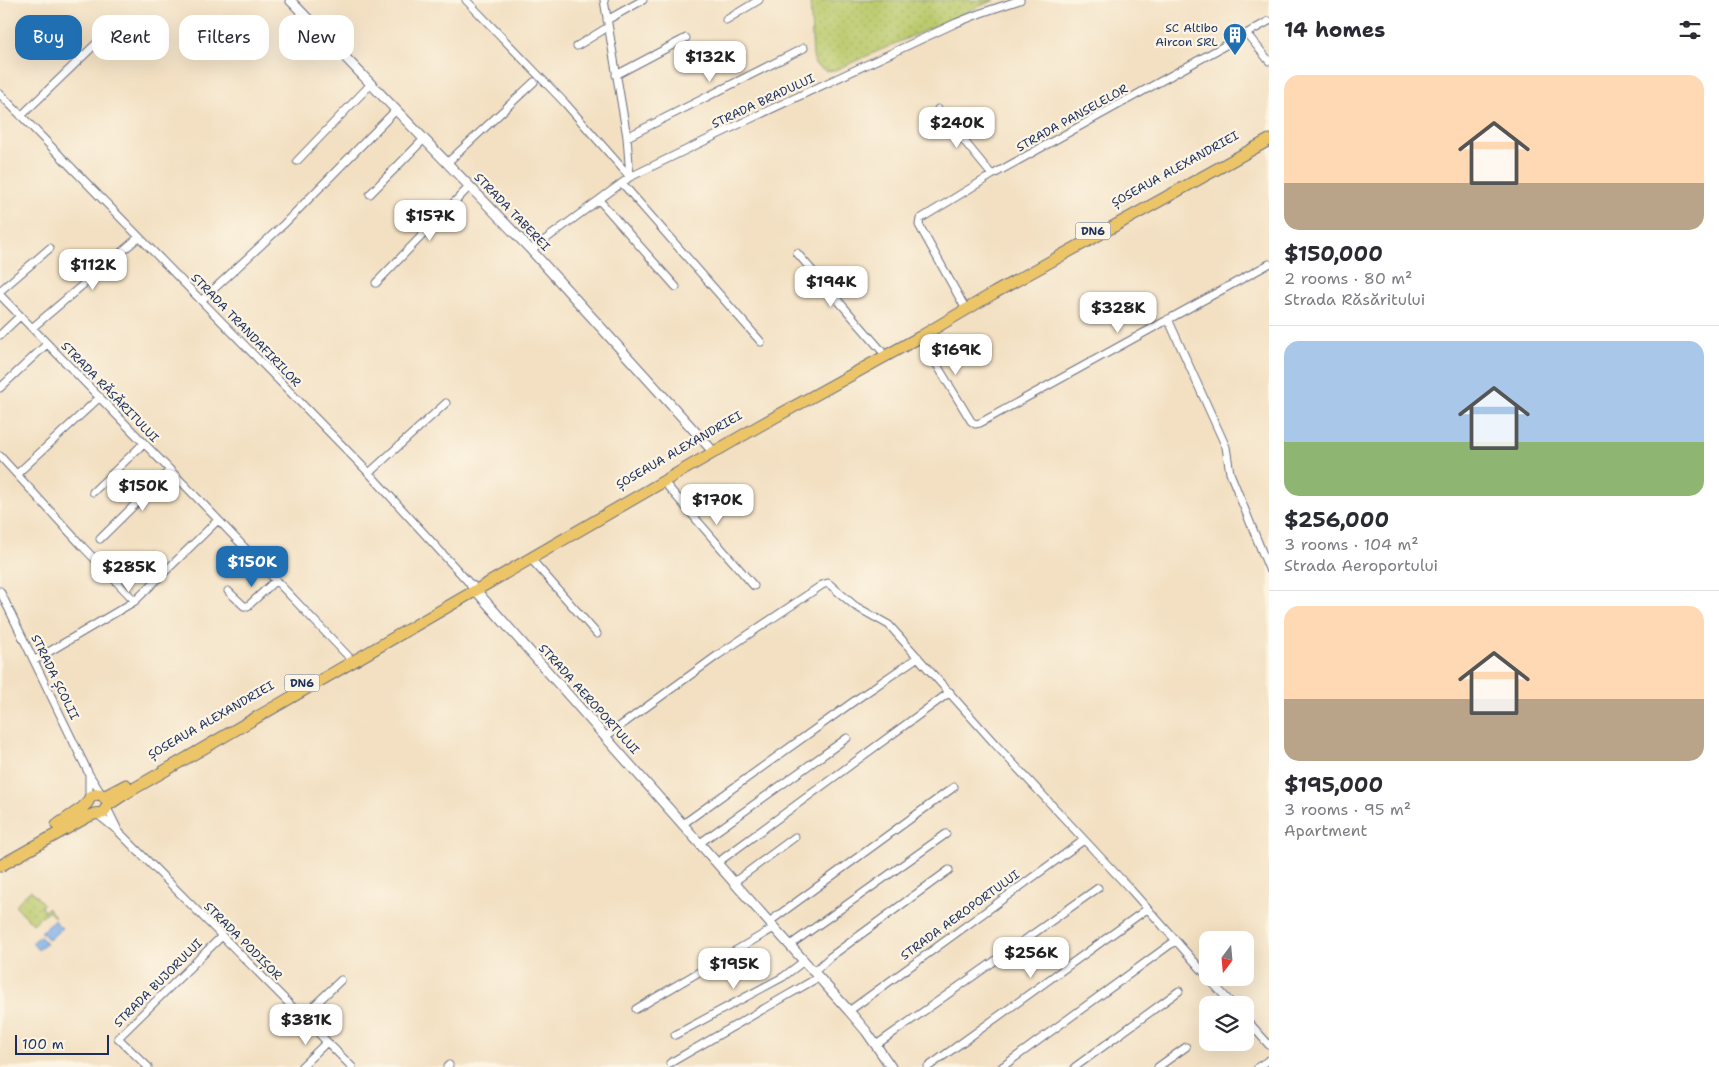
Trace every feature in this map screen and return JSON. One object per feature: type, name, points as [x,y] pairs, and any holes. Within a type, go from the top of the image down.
[{"type":"highway","name":"ȘOSEAUA ALEXANDRIEI","points":[[0,866],[710,448],[1269,132]]},
{"type":"highway","name":"ȘOSEAUA ALEXANDRIEI","points":[[102,805],[120,789],[348,656],[473,588],[531,559],[759,426],[1269,140]]},
{"type":"highway","name":"ȘOSEAUA ALEXANDRIEI","points":[[0,858],[60,823],[95,794],[102,805]]},
{"type":"highway","points":[[88,801],[89,810],[102,805]]},
{"type":"street","name":"STRADA TABEREI","points":[[290,0],[531,250],[710,448]]},
{"type":"street","points":[[466,0],[565,104],[630,177]]},
{"type":"street","points":[[604,0],[627,137],[630,177]]},
{"type":"street","points":[[577,46],[607,23],[643,0]]},
{"type":"street","points":[[726,20],[759,0]]},
{"type":"street","name":"STRADA BRADULUI","points":[[531,250],[630,177],[956,23],[1020,0]]},
{"type":"street","name":"STRADA PANSELELOR","points":[[963,304],[918,222],[922,217],[992,175],[1269,21]]},
{"type":"street","points":[[1246,34],[1269,61]]},
{"type":"street","points":[[616,75],[686,38]]},
{"type":"street","points":[[21,116],[92,48]]},
{"type":"street","points":[[627,137],[804,48]]},
{"type":"street","points":[[447,163],[534,82]]},
{"type":"street","points":[[297,161],[371,84]]},
{"type":"street","name":"STRADA TRANDAFIRILOR","points":[[0,94],[202,300],[419,526],[473,588]]},
{"type":"street","points":[[938,109],[992,175]]},
{"type":"street","points":[[202,300],[284,224],[396,110]]},
{"type":"street","points":[[370,194],[424,139]]},
{"type":"street","points":[[622,183],[761,342]]},
{"type":"street","points":[[380,272],[468,184]]},
{"type":"street","points":[[376,283],[468,184]]},
{"type":"street","points":[[599,200],[676,287]]},
{"type":"street","points":[[32,328],[140,237]]},
{"type":"street","points":[[0,291],[50,248]]},
{"type":"street","points":[[797,254],[881,350]]},
{"type":"street","points":[[920,337],[970,421],[975,424],[980,423],[1269,264]]},
{"type":"street","name":"STRADA RĂSĂRITULUI","points":[[0,295],[144,442],[348,656]]},
{"type":"street","points":[[0,335],[20,316]]},
{"type":"street","points":[[1168,319],[1226,447],[1230,473],[1269,569]]},
{"type":"street","points":[[0,388],[47,344]]},
{"type":"street","points":[[18,474],[100,397]]},
{"type":"street","points":[[368,473],[446,403]]},
{"type":"street","points":[[93,492],[144,442]]},
{"type":"street","points":[[0,456],[135,602]]},
{"type":"street","points":[[100,539],[170,470]]},
{"type":"street","points":[[664,481],[754,586]]},
{"type":"street","points":[[34,660],[135,602],[218,520]]},
{"type":"street","points":[[531,559],[597,634]]},
{"type":"street","points":[[228,591],[244,606],[248,606],[276,580]]},
{"type":"street","points":[[605,737],[718,655],[825,583],[832,585],[855,606],[890,625],[1199,967]]},
{"type":"street","name":"STRADA AEROPORTULUI","points":[[473,588],[849,1011],[876,1045],[890,1067]]},
{"type":"street","name":"STRADA ȘCOLII","points":[[0,591],[102,805]]},
{"type":"street","points":[[683,824],[918,657]]},
{"type":"street","points":[[717,863],[950,692]]},
{"type":"street","points":[[700,844],[847,738]]},
{"type":"street","name":"STRADA ȘCOLII","points":[[88,774],[88,801]]},
{"type":"street","points":[[636,1009],[771,925],[954,787]]},
{"type":"street","name":"STRADA PODIȘOR","points":[[102,805],[118,831],[352,1067]]},
{"type":"street","name":"STRADA PODIȘOR","points":[[102,805],[118,831]]},
{"type":"street","points":[[790,945],[946,834]]},
{"type":"street","points":[[734,882],[795,837]]},
{"type":"street","name":"STRADA AEROPORTULUI","points":[[849,1011],[1084,840]]},
{"type":"street","points":[[670,1064],[817,975],[830,957],[949,870]]},
{"type":"street","points":[[876,1045],[1098,888]]},
{"type":"street","points":[[928,1067],[1147,909]]},
{"type":"street","name":"STRADA BUJORULUI","points":[[148,1067],[118,1038],[222,936]]},
{"type":"street","points":[[1002,1067],[1174,941]]},
{"type":"street","points":[[675,1035],[783,977],[804,960]]},
{"type":"street","points":[[302,1017],[341,980]]},
{"type":"street","points":[[1216,986],[1225,996]]},
{"type":"street","points":[[1075,1067],[1179,991]]},
{"type":"street","points":[[1254,1028],[1269,1045]]},
{"type":"street","points":[[301,1067],[327,1042]]},
{"type":"street","points":[[1158,1067],[1186,1047]]},
{"type":"street","points":[[1258,1067],[1269,1060]]},
{"type":"green space","points":[[810,0],[994,0],[835,70],[826,71],[815,64],[813,56]]},
{"type":"green space","points":[[31,890],[43,904],[41,907],[44,911],[48,908],[54,917],[48,911],[33,924],[15,905]]},
{"type":"water","points":[[54,920],[62,928],[49,940],[41,932]]},
{"type":"water","points":[[40,936],[46,943],[38,950],[32,943]]},
{"type":"place","name":"SC Altibo Aircon SRL","points":[[1235,56]]}]
